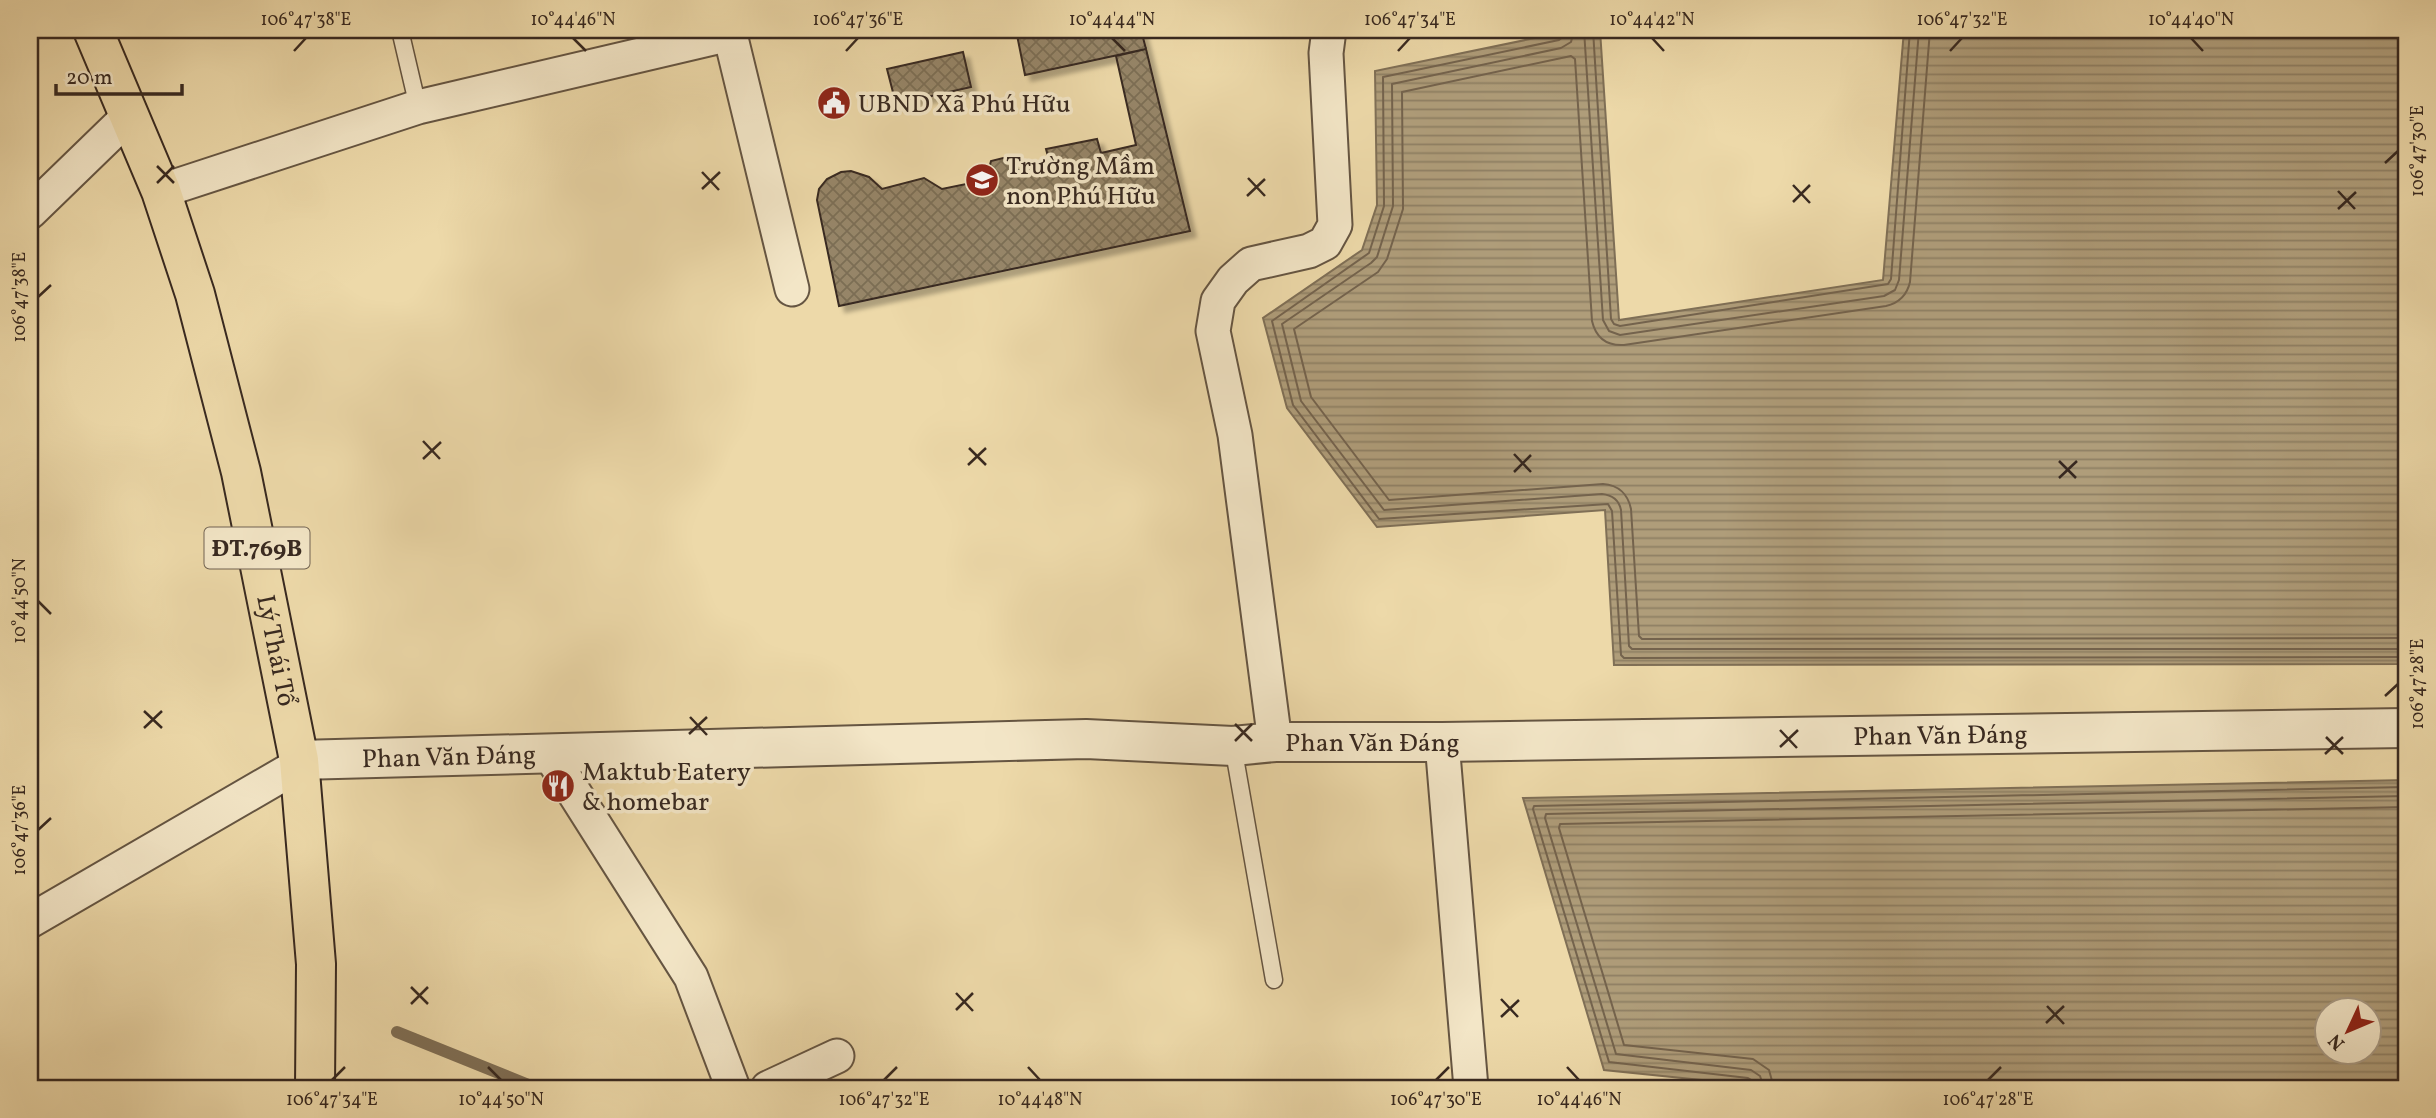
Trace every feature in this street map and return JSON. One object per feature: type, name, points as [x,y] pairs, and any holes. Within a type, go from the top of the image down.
[{"type":"main road","name":"Lý Thái Tổ","points":[[93,30],[161,191],[194,294],[242,472],[299,762],[316,964],[315,1088]]},
{"type":"street","points":[[1275,742],[1235,435],[1213,331],[1218,301],[1233,280],[1251,264],[1309,251],[1325,243],[1335,225],[1326,53],[1329,30]]},
{"type":"street","points":[[161,191],[418,107],[730,34],[792,289]]},
{"type":"street","points":[[30,212],[130,115]]},
{"type":"street","name":"Phan Văn Đáng","points":[[30,921],[299,762],[1086,739],[1233,746],[1275,742],[2406,728]]},
{"type":"street","points":[[1442,742],[1471,1088]]},
{"type":"street","points":[[549,753],[691,977],[733,1088]]},
{"type":"street","points":[[768,1088],[837,1056]]},
{"type":"lane","points":[[400,30],[418,107]]},
{"type":"lane","points":[[1233,746],[1274,980]]},
{"type":"water","points":[[1574,30],[1600,30],[1619,320],[1883,280],[1904,30],[2406,30],[2406,664],[1614,665],[1605,510],[1377,527],[1287,408],[1263,318],[1362,250],[1377,205],[1375,71]]},
{"type":"water","points":[[2406,780],[2406,1088],[1780,1088],[1604,1070],[1523,798]]},
{"type":"building","points":[[1016,30],[1141,30],[1146,49],[1025,75]]},
{"type":"building","points":[[1146,49],[1190,231],[839,306],[817,200],[819,189],[827,179],[841,172],[851,171],[869,177],[882,189],[924,178],[942,189],[986,180],[991,161],[1007,157],[1019,171],[1050,164],[1046,149],[1097,139],[1101,153],[1136,145],[1116,56]]},
{"type":"building","points":[[963,52],[971,87],[896,104],[887,69]]},
{"type":"waterway","points":[[397,1032],[536,1088]]},
{"type":"place","name":"UBND Xã Phú Hữu","points":[[834,103]]},
{"type":"place","name":"Trường Mầm non Phú Hữu","points":[[982,180]]},
{"type":"place","name":"Maktub Eatery & homebar","points":[[558,786]]}]
